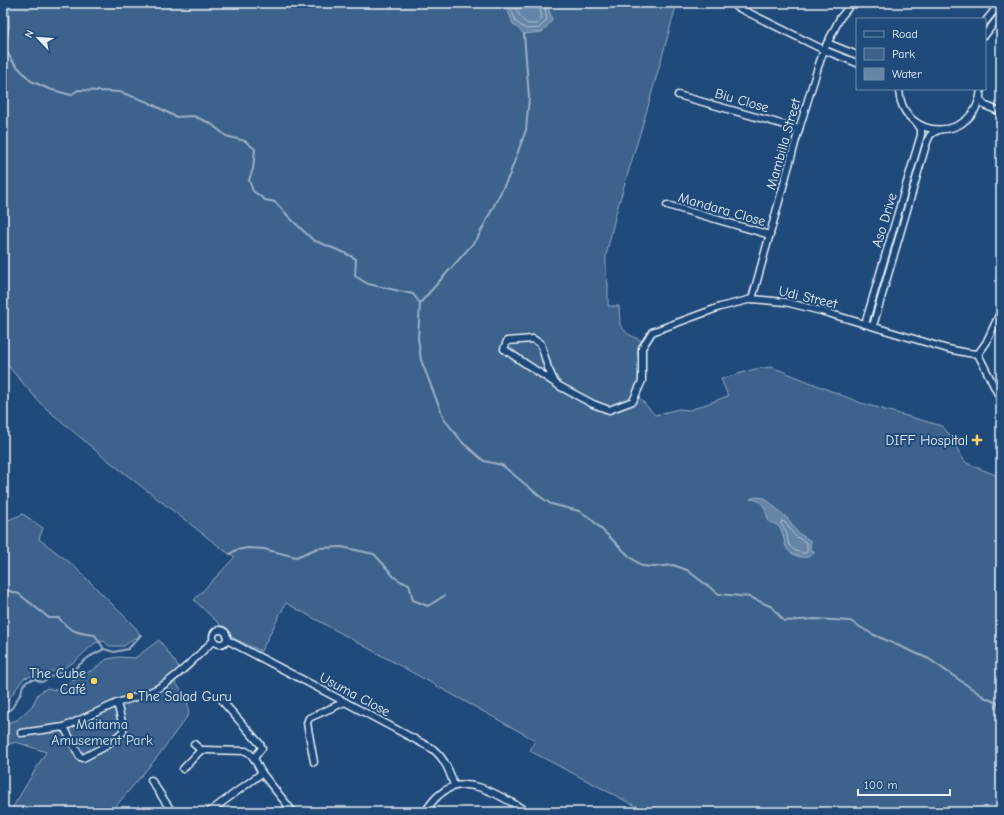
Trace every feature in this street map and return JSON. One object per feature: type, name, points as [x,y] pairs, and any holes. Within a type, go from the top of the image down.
[{"type":"street","name":"Mambilla Street","points":[[752,299],[799,129],[824,50],[840,18],[852,3]]},
{"type":"street","points":[[986,21],[1000,3]]},
{"type":"street","points":[[735,6],[824,50],[856,63]]},
{"type":"street","points":[[986,34],[1001,14]]},
{"type":"street","points":[[827,43],[856,55]]},
{"type":"street","points":[[899,90],[901,104],[910,118],[924,127],[939,130],[947,130],[955,127],[969,118],[980,99],[981,90]]},
{"type":"street","name":"Biu Close","points":[[678,95],[799,129]]},
{"type":"street","points":[[980,99],[984,105],[1001,112]]},
{"type":"street","name":"Aso Drive","points":[[865,324],[920,140],[921,129],[917,123]]},
{"type":"street","name":"Aso Drive","points":[[873,326],[929,137],[933,132],[939,130]]},
{"type":"street","name":"Mandara Close","points":[[667,205],[770,235]]},
{"type":"street","name":"Udi Street","points":[[555,383],[593,404],[609,410],[633,401],[642,381],[642,348],[652,332],[720,306],[752,299],[770,300],[797,305],[948,349],[978,354]]},
{"type":"street","points":[[1001,311],[986,343],[978,354],[1001,400]]},
{"type":"street","points":[[534,339],[541,344],[548,368],[555,383],[506,351],[504,349],[507,341],[534,339]]},
{"type":"street","name":"Usuma Close","points":[[21,734],[64,727],[117,703],[159,688],[173,678],[214,641],[213,636],[215,631],[220,629],[225,631],[227,640],[433,749],[444,760],[454,786]]},
{"type":"street","points":[[214,641],[218,644],[223,644],[227,640]]},
{"type":"street","points":[[223,702],[260,744],[262,748],[254,758]]},
{"type":"street","points":[[314,762],[307,720],[345,702]]},
{"type":"street","points":[[64,727],[79,756],[83,758],[104,747],[123,732],[124,726],[117,703]]},
{"type":"street","points":[[194,744],[201,750],[248,752],[254,758],[262,773],[292,812]]},
{"type":"street","points":[[183,769],[201,750]]},
{"type":"street","points":[[209,812],[262,773]]},
{"type":"street","points":[[151,780],[172,812]]},
{"type":"street","points":[[425,812],[440,794],[454,786],[463,785],[470,785],[489,790],[528,812]]},
{"type":"green space","points":[[3,3],[677,3],[616,213],[606,256],[608,306],[619,306],[620,325],[628,334],[642,341],[637,352],[641,369],[639,381],[634,392],[655,415],[678,409],[690,410],[728,396],[721,379],[755,369],[772,367],[861,403],[942,426],[950,435],[963,459],[967,463],[1001,477],[1001,812],[647,812],[530,751],[535,740],[286,603],[261,651],[235,639],[194,600],[235,557],[225,551],[101,455],[41,404],[3,360]]},
{"type":"green space","points":[[23,514],[43,528],[39,539],[73,565],[136,628],[140,634],[124,646],[109,646],[104,641],[95,643],[74,662],[62,669],[24,678],[3,707],[3,522]]},
{"type":"green space","name":"Maitama Amusement Park","points":[[159,640],[184,674],[174,681],[187,697],[189,714],[158,756],[111,812],[10,812],[46,752],[16,742],[3,746],[3,724],[17,720],[32,706],[38,694],[47,688],[55,690],[94,669],[107,659],[119,657],[135,658]]},
{"type":"water","points":[[498,3],[547,3],[552,20],[542,32],[524,34],[513,24],[509,13]]},
{"type":"water","points":[[756,497],[765,498],[789,520],[798,533],[811,541],[810,549],[815,552],[808,557],[803,557],[789,552],[781,530],[777,525],[769,522],[764,506],[759,501],[750,499]]},
{"type":"waterway","points":[[8,3],[9,26],[5,49],[13,62],[31,81],[49,89],[71,95],[78,90],[120,92],[148,102],[176,117],[193,116],[210,123],[226,136],[245,141],[255,149],[253,169],[249,180],[253,191],[265,200],[275,202],[313,240],[356,259],[355,276],[368,284],[413,294],[420,303],[418,338],[421,360],[444,419],[463,443],[484,461],[502,465],[551,504],[579,511],[589,517],[629,556],[642,566],[654,567],[673,565],[687,570],[719,594],[750,597],[772,607],[784,621],[815,619],[850,621],[872,634],[929,659],[984,697],[1001,705]]},
{"type":"waterway","points":[[420,303],[477,239],[509,176],[526,130],[529,97],[524,34]]},
{"type":"waterway","points":[[230,554],[236,550],[248,548],[264,549],[296,557],[318,548],[342,547],[374,554],[394,577],[409,584],[413,600],[428,606],[444,596]]},
{"type":"waterway","points":[[3,589],[19,594],[49,618],[59,618],[63,623],[75,631],[95,635],[104,649]]},
{"type":"waterway","points":[[3,715],[12,708],[21,693],[23,685],[28,681],[35,679],[42,682],[58,673],[74,669],[89,657],[104,649],[114,652],[128,649],[141,635]]},
{"type":"place","name":"DIFF Hospital","points":[[977,440]]},
{"type":"place","name":"The Cube Café","points":[[94,681]]},
{"type":"place","name":"The Salad Guru","points":[[130,696]]}]
